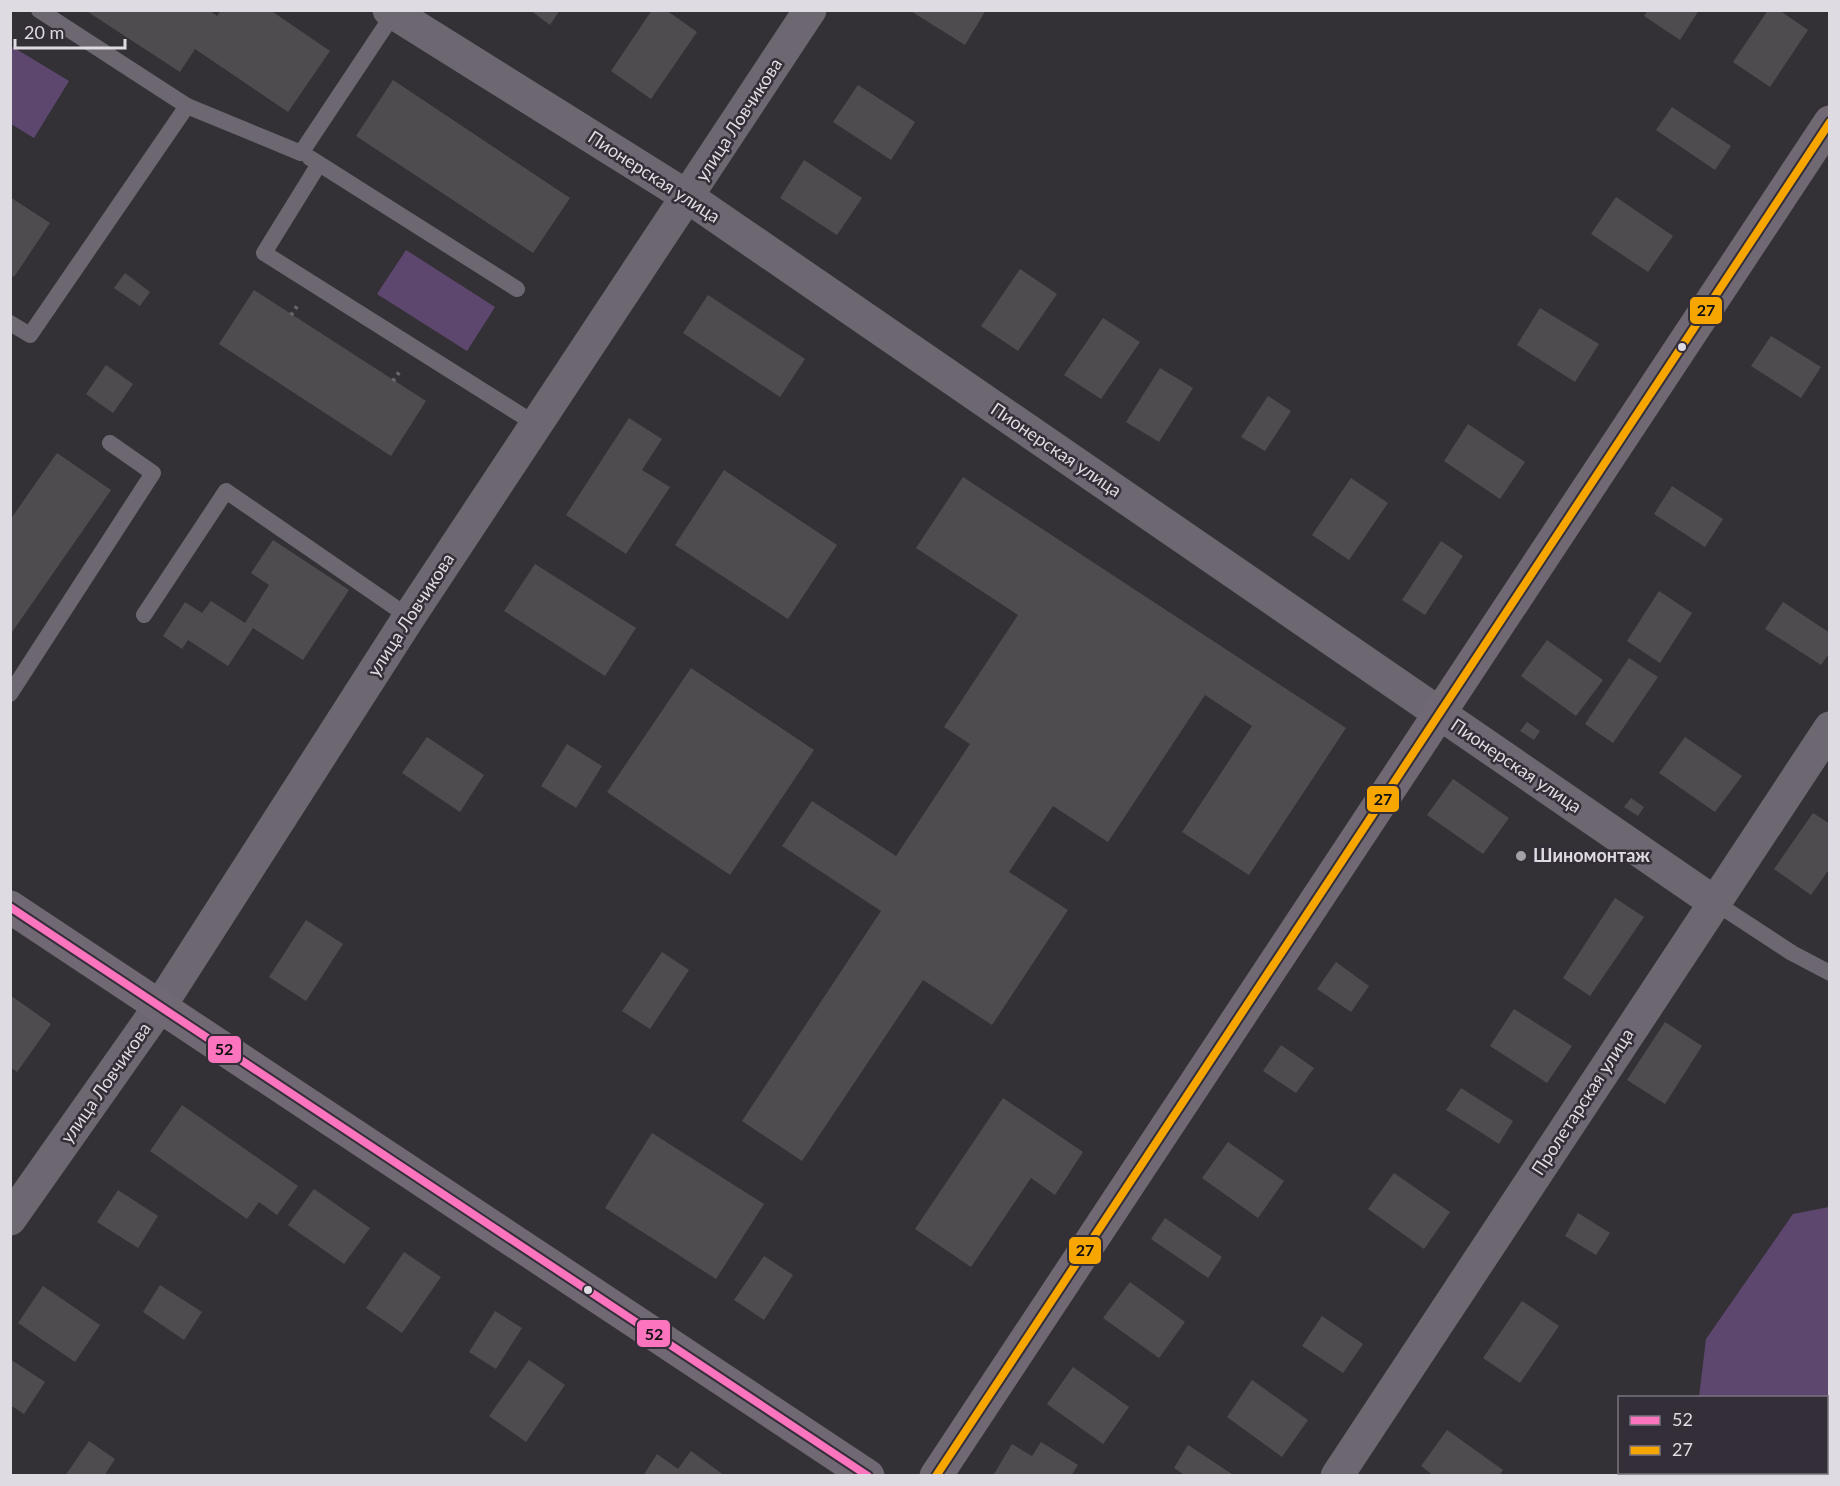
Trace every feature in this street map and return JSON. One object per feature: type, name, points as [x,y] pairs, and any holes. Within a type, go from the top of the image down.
[{"type":"street","name":"улица Ловчикова","points":[[10,1219],[160,1006],[409,617],[810,10]]},
{"type":"street","name":"Пионерская улица","points":[[392,12],[688,197],[1714,902]]},
{"type":"street","points":[[936,1476],[1830,123]]},
{"type":"street","name":"Пролетарская улица","points":[[1337,1476],[1830,728]]},
{"type":"street","points":[[10,907],[868,1476]]},
{"type":"lane","points":[[39,10],[187,106],[301,153],[517,289]]},
{"type":"lane","points":[[301,153],[392,12]]},
{"type":"lane","points":[[10,323],[30,335],[187,106]]},
{"type":"lane","points":[[319,164],[264,253],[537,425]]},
{"type":"lane","points":[[10,694],[153,474],[110,443]]},
{"type":"lane","points":[[144,615],[226,491],[409,617]]},
{"type":"lane","points":[[1714,902],[1792,953],[1830,973]]},
{"type":"shaded area","points":[[11,46],[69,81],[34,138],[11,124]]},
{"type":"shaded area","points":[[406,250],[495,307],[467,351],[377,294]]},
{"type":"shaded area","points":[[1829,1207],[1829,1475],[1690,1475],[1828,1474],[1828,1396],[1699,1396],[1706,1339],[1793,1214]]},
{"type":"building","points":[[85,10],[209,10],[217,16],[221,10],[270,10],[330,51],[288,112],[195,49],[180,72]]},
{"type":"building","points":[[530,10],[560,10],[550,25]]},
{"type":"building","points":[[652,10],[666,10],[697,32],[651,99],[611,71]]},
{"type":"building","points":[[909,10],[986,10],[965,45]]},
{"type":"building","points":[[1648,10],[1699,10],[1680,40],[1644,16]]},
{"type":"building","points":[[1768,10],[1779,10],[1808,30],[1770,87],[1733,62]]},
{"type":"building","points":[[393,80],[570,198],[533,253],[356,136]]},
{"type":"building","points":[[858,85],[915,122],[891,160],[833,122]]},
{"type":"building","points":[[1672,107],[1731,146],[1715,170],[1656,130]]},
{"type":"building","points":[[804,160],[862,198],[837,235],[780,198]]},
{"type":"building","points":[[10,197],[50,223],[14,277],[10,274]]},
{"type":"building","points":[[1616,197],[1673,236],[1648,272],[1591,234]]},
{"type":"building","points":[[1020,269],[1057,294],[1018,351],[981,326]]},
{"type":"building","points":[[125,273],[150,292],[140,306],[114,288]]},
{"type":"building","points":[[254,290],[426,401],[391,456],[219,344]]},
{"type":"building","points":[[708,295],[805,359],[780,397],[683,333]]},
{"type":"building","points":[[1540,308],[1599,344],[1575,382],[1517,345]]},
{"type":"building","points":[[1103,318],[1140,342],[1101,399],[1064,375]]},
{"type":"building","points":[[1771,336],[1821,367],[1801,398],[1751,366]]},
{"type":"building","points":[[106,365],[133,384],[113,413],[86,394]]},
{"type":"building","points":[[1160,368],[1193,388],[1159,442],[1126,422]]},
{"type":"building","points":[[1268,396],[1291,411],[1265,451],[1241,437]]},
{"type":"building","points":[[629,418],[662,439],[642,470],[670,487],[626,554],[566,515]]},
{"type":"building","points":[[1468,424],[1525,462],[1500,499],[1444,461]]},
{"type":"building","points":[[57,453],[111,490],[10,635],[10,520]]},
{"type":"building","points":[[724,470],[837,545],[788,619],[675,545]]},
{"type":"building","points":[[963,477],[1346,728],[1249,875],[1182,832],[1252,726],[1205,695],[1108,842],[1053,806],[1009,872],[1068,910],[992,1025],[923,980],[802,1161],[742,1121],[881,911],[782,846],[812,801],[896,856],[970,744],[944,727],[1018,615],[916,548]]},
{"type":"building","points":[[1351,478],[1388,503],[1349,560],[1312,535]]},
{"type":"building","points":[[1672,486],[1723,519],[1705,547],[1654,514]]},
{"type":"building","points":[[273,540],[349,590],[303,660],[253,628],[228,666],[188,640],[182,649],[163,636],[185,602],[202,613],[211,601],[245,623],[269,585],[251,573]]},
{"type":"building","points":[[1441,541],[1463,556],[1425,615],[1402,600]]},
{"type":"building","points":[[535,564],[636,628],[605,676],[504,611]]},
{"type":"building","points":[[1659,591],[1692,613],[1660,663],[1627,641]]},
{"type":"building","points":[[1783,602],[1830,633],[1830,652],[1821,665],[1765,629]]},
{"type":"building","points":[[1547,640],[1603,680],[1576,716],[1521,676]]},
{"type":"building","points":[[1629,658],[1658,677],[1613,743],[1585,724]]},
{"type":"building","points":[[691,668],[814,750],[730,875],[607,792]]},
{"type":"building","points":[[1527,722],[1540,731],[1534,740],[1520,731]]},
{"type":"building","points":[[427,737],[484,775],[460,812],[402,773]]},
{"type":"building","points":[[1685,737],[1742,776],[1715,812],[1659,773]]},
{"type":"building","points":[[567,744],[602,766],[576,808],[541,786]]},
{"type":"building","points":[[1453,779],[1509,818],[1483,854],[1427,815]]},
{"type":"building","points":[[1631,798],[1644,807],[1638,816],[1624,807]]},
{"type":"building","points":[[1813,813],[1830,824],[1830,868],[1811,895],[1774,869]]},
{"type":"building","points":[[1615,898],[1644,917],[1590,996],[1563,978]]},
{"type":"building","points":[[306,920],[343,944],[306,1001],[269,977]]},
{"type":"building","points":[[662,952],[689,970],[650,1029],[622,1011]]},
{"type":"building","points":[[1336,962],[1369,986],[1351,1012],[1317,989]]},
{"type":"building","points":[[10,995],[51,1024],[17,1072],[10,1067]]},
{"type":"building","points":[[1514,1009],[1572,1046],[1547,1083],[1490,1046]]},
{"type":"building","points":[[1665,1022],[1702,1046],[1665,1104],[1627,1080]]},
{"type":"building","points":[[1281,1045],[1314,1068],[1296,1093],[1263,1071]]},
{"type":"building","points":[[1461,1088],[1513,1121],[1499,1144],[1446,1110]]},
{"type":"building","points":[[1003,1098],[1083,1152],[1055,1195],[1031,1178],[971,1267],[915,1229]]},
{"type":"building","points":[[182,1105],[298,1186],[277,1215],[259,1202],[247,1219],[150,1151]]},
{"type":"building","points":[[652,1133],[764,1204],[716,1279],[605,1208]]},
{"type":"building","points":[[1228,1142],[1284,1181],[1258,1218],[1202,1178]]},
{"type":"building","points":[[1394,1173],[1450,1212],[1424,1249],[1368,1209]]},
{"type":"building","points":[[314,1189],[370,1228],[344,1264],[288,1225]]},
{"type":"building","points":[[118,1190],[158,1216],[138,1248],[97,1222]]},
{"type":"building","points":[[1578,1213],[1610,1233],[1596,1255],[1565,1236]]},
{"type":"building","points":[[1165,1218],[1222,1257],[1208,1278],[1151,1239]]},
{"type":"building","points":[[404,1252],[441,1277],[402,1333],[366,1308]]},
{"type":"building","points":[[764,1256],[793,1275],[764,1320],[734,1300]]},
{"type":"building","points":[[1130,1282],[1185,1322],[1159,1358],[1103,1318]]},
{"type":"building","points":[[160,1285],[202,1312],[184,1340],[143,1312]]},
{"type":"building","points":[[43,1286],[100,1325],[75,1362],[18,1323]]},
{"type":"building","points":[[1522,1301],[1559,1326],[1520,1383],[1483,1358]]},
{"type":"building","points":[[495,1311],[522,1328],[496,1369],[469,1352]]},
{"type":"building","points":[[1322,1316],[1363,1344],[1343,1373],[1302,1346]]},
{"type":"building","points":[[10,1359],[45,1382],[24,1414],[10,1405]]},
{"type":"building","points":[[529,1360],[565,1385],[526,1442],[489,1416]]},
{"type":"building","points":[[1073,1367],[1129,1407],[1103,1444],[1047,1404]]},
{"type":"building","points":[[1252,1380],[1308,1420],[1282,1457],[1227,1417]]},
{"type":"building","points":[[1447,1430],[1503,1470],[1499,1476],[1434,1476],[1421,1466]]},
{"type":"building","points":[[89,1441],[115,1459],[104,1476],[65,1476]]},
{"type":"building","points":[[1041,1442],[1078,1465],[1071,1476],[994,1474],[1012,1444],[1032,1456]]},
{"type":"building","points":[[1188,1445],[1235,1476],[1186,1476],[1174,1468]]},
{"type":"building","points":[[691,1451],[725,1476],[643,1476],[657,1454],[678,1469]]},
{"type":"transit line","name":"27","points":[[936,1476],[1830,122]]},
{"type":"transit line","name":"52","points":[[10,907],[868,1476]]},
{"type":"place","name":"Шиномонтаж","points":[[1521,856]]}]
